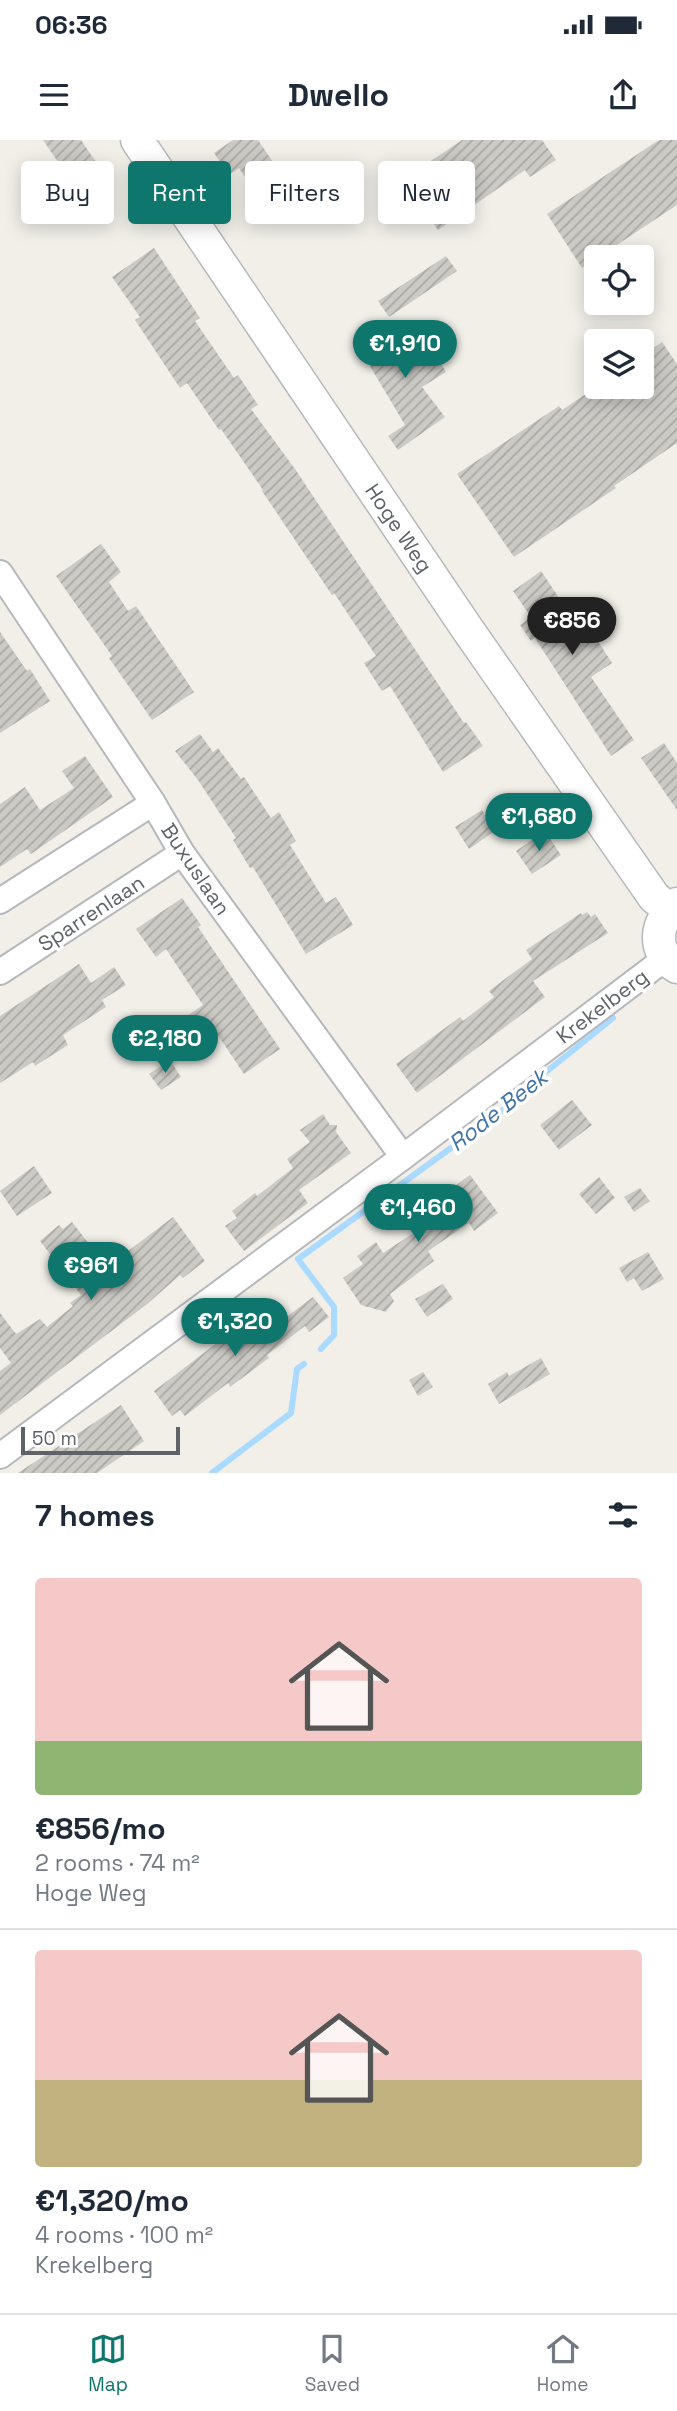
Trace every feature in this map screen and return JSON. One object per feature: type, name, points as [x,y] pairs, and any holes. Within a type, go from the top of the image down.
[{"type":"street","name":"Hoge Weg","points":[[137,140],[466,626],[654,897],[673,907]]},
{"type":"street","name":"Buxuslaan","points":[[0,573],[182,853],[403,1157]]},
{"type":"street","points":[[0,901],[152,803]]},
{"type":"street","name":"Sparrenlaan","points":[[0,972],[182,853]]},
{"type":"street","points":[[671,962],[661,950],[658,933],[663,917],[673,907]]},
{"type":"street","name":"Krekelberg","points":[[0,1456],[671,962]]},
{"type":"building","points":[[43,140],[81,140],[95,161],[57,161]]},
{"type":"building","points":[[233,140],[258,140],[272,161],[245,161],[245,177],[239,168],[231,174],[231,161],[219,161],[214,153]]},
{"type":"building","points":[[462,140],[542,140],[556,160],[530,177],[525,170],[475,204],[475,161],[431,161]]},
{"type":"building","points":[[659,140],[677,140],[677,205],[617,245],[584,245],[582,268],[547,214]]},
{"type":"building","points":[[434,224],[447,224],[438,230]]},
{"type":"building","points":[[154,248],[200,318],[195,321],[234,378],[238,375],[258,405],[251,409],[295,469],[464,723],[466,722],[483,746],[443,772],[390,686],[382,691],[364,663],[376,656],[334,593],[332,595],[221,429],[219,430],[187,383],[180,388],[135,320],[140,317],[112,277]]},
{"type":"building","points":[[446,256],[457,271],[389,317],[378,301]]},
{"type":"building","points":[[402,320],[421,353],[431,347],[446,372],[422,387],[445,417],[398,450],[388,436],[405,425],[358,346]]},
{"type":"building","points":[[662,342],[677,364],[677,443],[514,557],[457,474],[559,406],[562,410],[584,395],[584,399],[654,399],[654,348]]},
{"type":"building","points":[[101,544],[121,572],[109,582],[128,611],[136,606],[194,692],[152,720],[109,658],[112,656],[56,576]]},
{"type":"building","points":[[541,571],[580,629],[587,624],[612,663],[591,677],[634,740],[611,756],[535,638],[531,641],[520,625],[531,617],[513,591]]},
{"type":"building","points":[[0,632],[27,671],[30,669],[50,701],[0,733]]},
{"type":"building","points":[[200,734],[213,752],[218,748],[241,779],[244,777],[271,818],[279,812],[296,841],[290,845],[326,903],[336,897],[353,925],[306,954],[253,867],[250,868],[233,840],[236,838],[198,780],[175,751]]},
{"type":"building","points":[[664,743],[677,763],[677,810],[641,758]]},
{"type":"building","points":[[85,756],[113,797],[31,854],[27,849],[0,867],[0,804],[25,787],[40,810],[74,788],[62,771]]},
{"type":"building","points":[[482,810],[495,831],[469,849],[455,827]]},
{"type":"building","points":[[545,831],[561,855],[532,874],[516,851]]},
{"type":"building","points":[[182,898],[201,925],[198,927],[280,1049],[244,1074],[217,1034],[209,1040],[201,1028],[197,1031],[187,1016],[203,1005],[166,949],[156,957],[136,929]]},
{"type":"building","points":[[587,912],[591,917],[595,914],[608,933],[533,981],[545,997],[417,1093],[396,1064],[460,1017],[463,1021],[494,997],[489,991],[532,959],[526,950],[581,913],[582,915]]},
{"type":"building","points":[[79,964],[91,983],[114,967],[126,985],[102,1000],[106,1007],[63,1035],[68,1045],[35,1066],[33,1062],[0,1083],[0,1016]]},
{"type":"building","points":[[170,1060],[181,1077],[161,1090],[149,1074]]},
{"type":"building","points":[[572,1100],[592,1125],[559,1150],[540,1125]]},
{"type":"building","points":[[323,1114],[330,1125],[337,1125],[336,1132],[351,1153],[299,1190],[308,1203],[244,1251],[225,1226],[237,1218],[232,1211],[255,1193],[257,1196],[293,1168],[287,1159],[310,1142],[300,1130]]},
{"type":"building","points":[[34,1166],[52,1193],[17,1216],[0,1191]]},
{"type":"building","points":[[470,1175],[498,1213],[474,1231],[469,1223],[428,1251],[434,1261],[390,1294],[394,1301],[386,1312],[361,1305],[343,1278],[363,1264],[357,1256],[376,1242],[383,1253],[415,1232],[407,1221]]},
{"type":"building","points":[[599,1177],[615,1198],[596,1214],[579,1194]]},
{"type":"building","points":[[640,1188],[650,1201],[634,1212],[624,1197]]},
{"type":"building","points":[[173,1217],[205,1261],[183,1278],[180,1275],[146,1305],[0,1415],[0,1371],[11,1363],[0,1348],[0,1313],[16,1334],[40,1319],[47,1327],[73,1306],[70,1303],[81,1295],[40,1241],[59,1225],[63,1229],[72,1222],[107,1267]]},
{"type":"building","points":[[648,1252],[664,1279],[642,1291],[634,1278],[627,1282],[619,1268]]},
{"type":"building","points":[[443,1284],[453,1299],[427,1317],[415,1299]]},
{"type":"building","points":[[313,1297],[329,1317],[309,1332],[305,1326],[267,1355],[269,1358],[230,1387],[228,1383],[185,1416],[180,1410],[172,1416],[154,1391],[260,1310],[273,1327]]},
{"type":"building","points":[[541,1358],[550,1374],[499,1404],[488,1384],[507,1372],[509,1376]]},
{"type":"building","points":[[423,1372],[433,1387],[418,1396],[409,1380]]},
{"type":"building","points":[[121,1405],[144,1441],[97,1473],[18,1473]]},
{"type":"waterway","name":"Rode Beek","points":[[321,1349],[334,1335],[334,1307],[298,1259],[506,1108],[525,1089],[613,1018]]},
{"type":"waterway","name":"Rode Beek","points":[[212,1473],[291,1413],[297,1369],[304,1364]]}]
